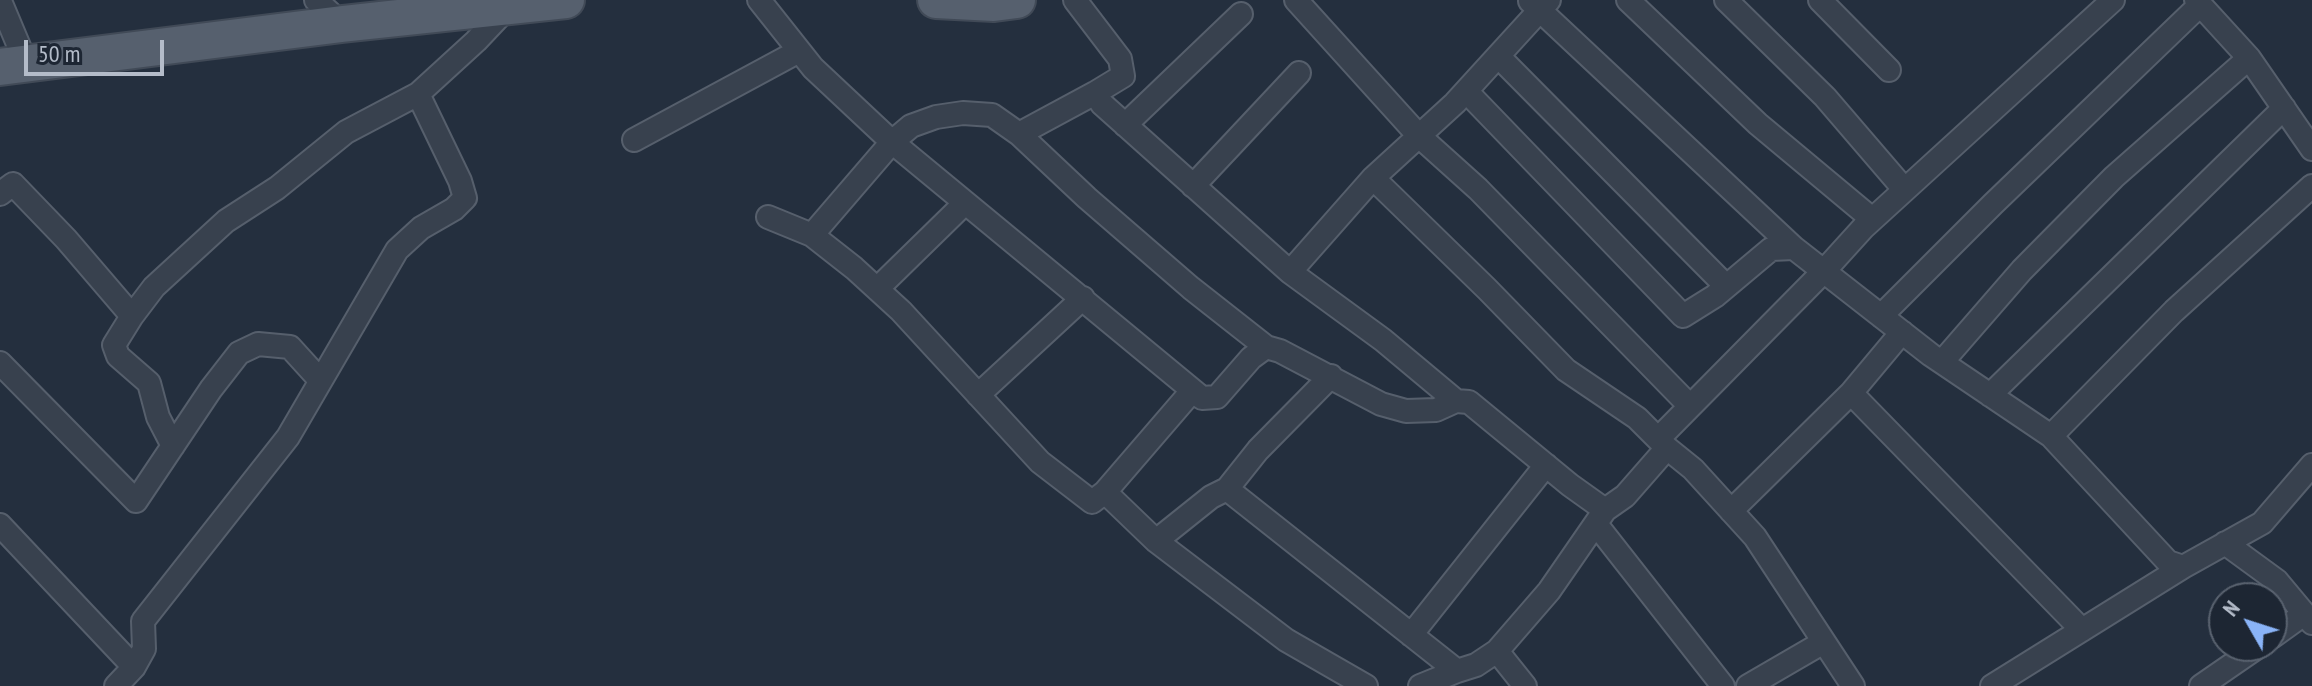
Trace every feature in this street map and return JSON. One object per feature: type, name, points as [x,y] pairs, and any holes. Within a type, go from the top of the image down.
[{"type":"main road","points":[[13,65],[329,12],[509,6],[566,0]]},
{"type":"main road","points":[[936,0],[994,3],[1017,0]]},
{"type":"street","points":[[759,0],[813,68],[892,142],[1202,398],[1217,397],[1251,358],[1266,347]]},
{"type":"street","points":[[1019,134],[1123,76],[1120,59],[1075,0]]},
{"type":"street","points":[[1296,0],[1419,136],[1478,189],[1690,406]]},
{"type":"street","points":[[1628,0],[1758,124],[1872,219]]},
{"type":"street","points":[[1726,0],[1825,97],[1904,189]]},
{"type":"street","points":[[1820,0],[1889,70]]},
{"type":"street","points":[[1420,686],[1476,665],[1497,651],[1549,591],[1600,517],[1625,496],[1690,406],[1872,219],[2113,0]]},
{"type":"street","points":[[0,1],[13,65]]},
{"type":"street","points":[[1881,316],[2198,2],[2249,58],[2312,149]]},
{"type":"street","points":[[1290,272],[1373,178],[1466,91],[1539,4],[1794,248],[1942,362],[2051,436],[2168,562],[2183,567]]},
{"type":"street","points":[[173,446],[158,417],[149,383],[118,356],[114,345],[154,287],[226,221],[277,188],[346,132],[418,94],[509,6]]},
{"type":"street","points":[[1125,125],[1241,14]]},
{"type":"street","points":[[634,140],[799,51]]},
{"type":"street","points":[[1498,56],[1726,286]]},
{"type":"street","points":[[1942,362],[2022,270],[2114,177],[2249,58]]},
{"type":"street","points":[[1193,186],[1299,73]]},
{"type":"street","points":[[1466,91],[1683,316],[1771,249],[1794,248]]},
{"type":"street","points":[[1095,93],[1102,104],[1290,272],[1383,340],[1456,401]]},
{"type":"street","points":[[116,686],[134,667],[144,649],[143,621],[288,437],[397,250],[421,228],[454,209],[465,198],[460,181],[418,94]]},
{"type":"street","points":[[1990,395],[2284,108]]},
{"type":"street","points":[[812,235],[892,142],[911,126],[936,117],[963,113],[992,115],[1019,134],[1191,288],[1266,347],[1331,376],[1381,404],[1406,411],[1436,410],[1456,401],[1469,402],[1546,465],[1600,517],[1723,686]]},
{"type":"street","points":[[1373,178],[1566,370],[1637,418],[1693,469],[1755,537],[1853,686]]},
{"type":"street","points":[[0,194],[13,184],[66,239],[132,316]]},
{"type":"street","points":[[2051,436],[2174,311],[2312,186]]},
{"type":"street","points":[[877,289],[965,203]]},
{"type":"street","points":[[768,217],[812,235],[877,289],[1040,462],[1092,502],[1105,492],[1192,391]]},
{"type":"street","points":[[978,395],[1083,298]]},
{"type":"street","points":[[1731,511],[1851,393],[1902,332]]},
{"type":"street","points":[[0,363],[136,501],[211,389],[239,353],[258,344],[290,347],[320,380]]},
{"type":"street","points":[[1156,541],[1211,497],[1227,489],[1258,450],[1331,376]]},
{"type":"street","points":[[1851,393],[2082,630]]},
{"type":"street","points":[[1411,635],[1546,465]]},
{"type":"street","points":[[1992,686],[2183,567],[2262,523],[2312,465]]},
{"type":"street","points":[[1227,489],[1457,671]]},
{"type":"street","points":[[1105,492],[1156,541],[1286,640],[1366,686]]},
{"type":"street","points":[[0,525],[134,667]]},
{"type":"street","points":[[2225,543],[2277,581],[2308,619],[2288,629]]},
{"type":"street","points":[[1748,686],[1822,643]]},
{"type":"street","points":[[1497,651],[1525,686]]},
{"type":"street","points":[[2201,686],[2236,662]]}]
